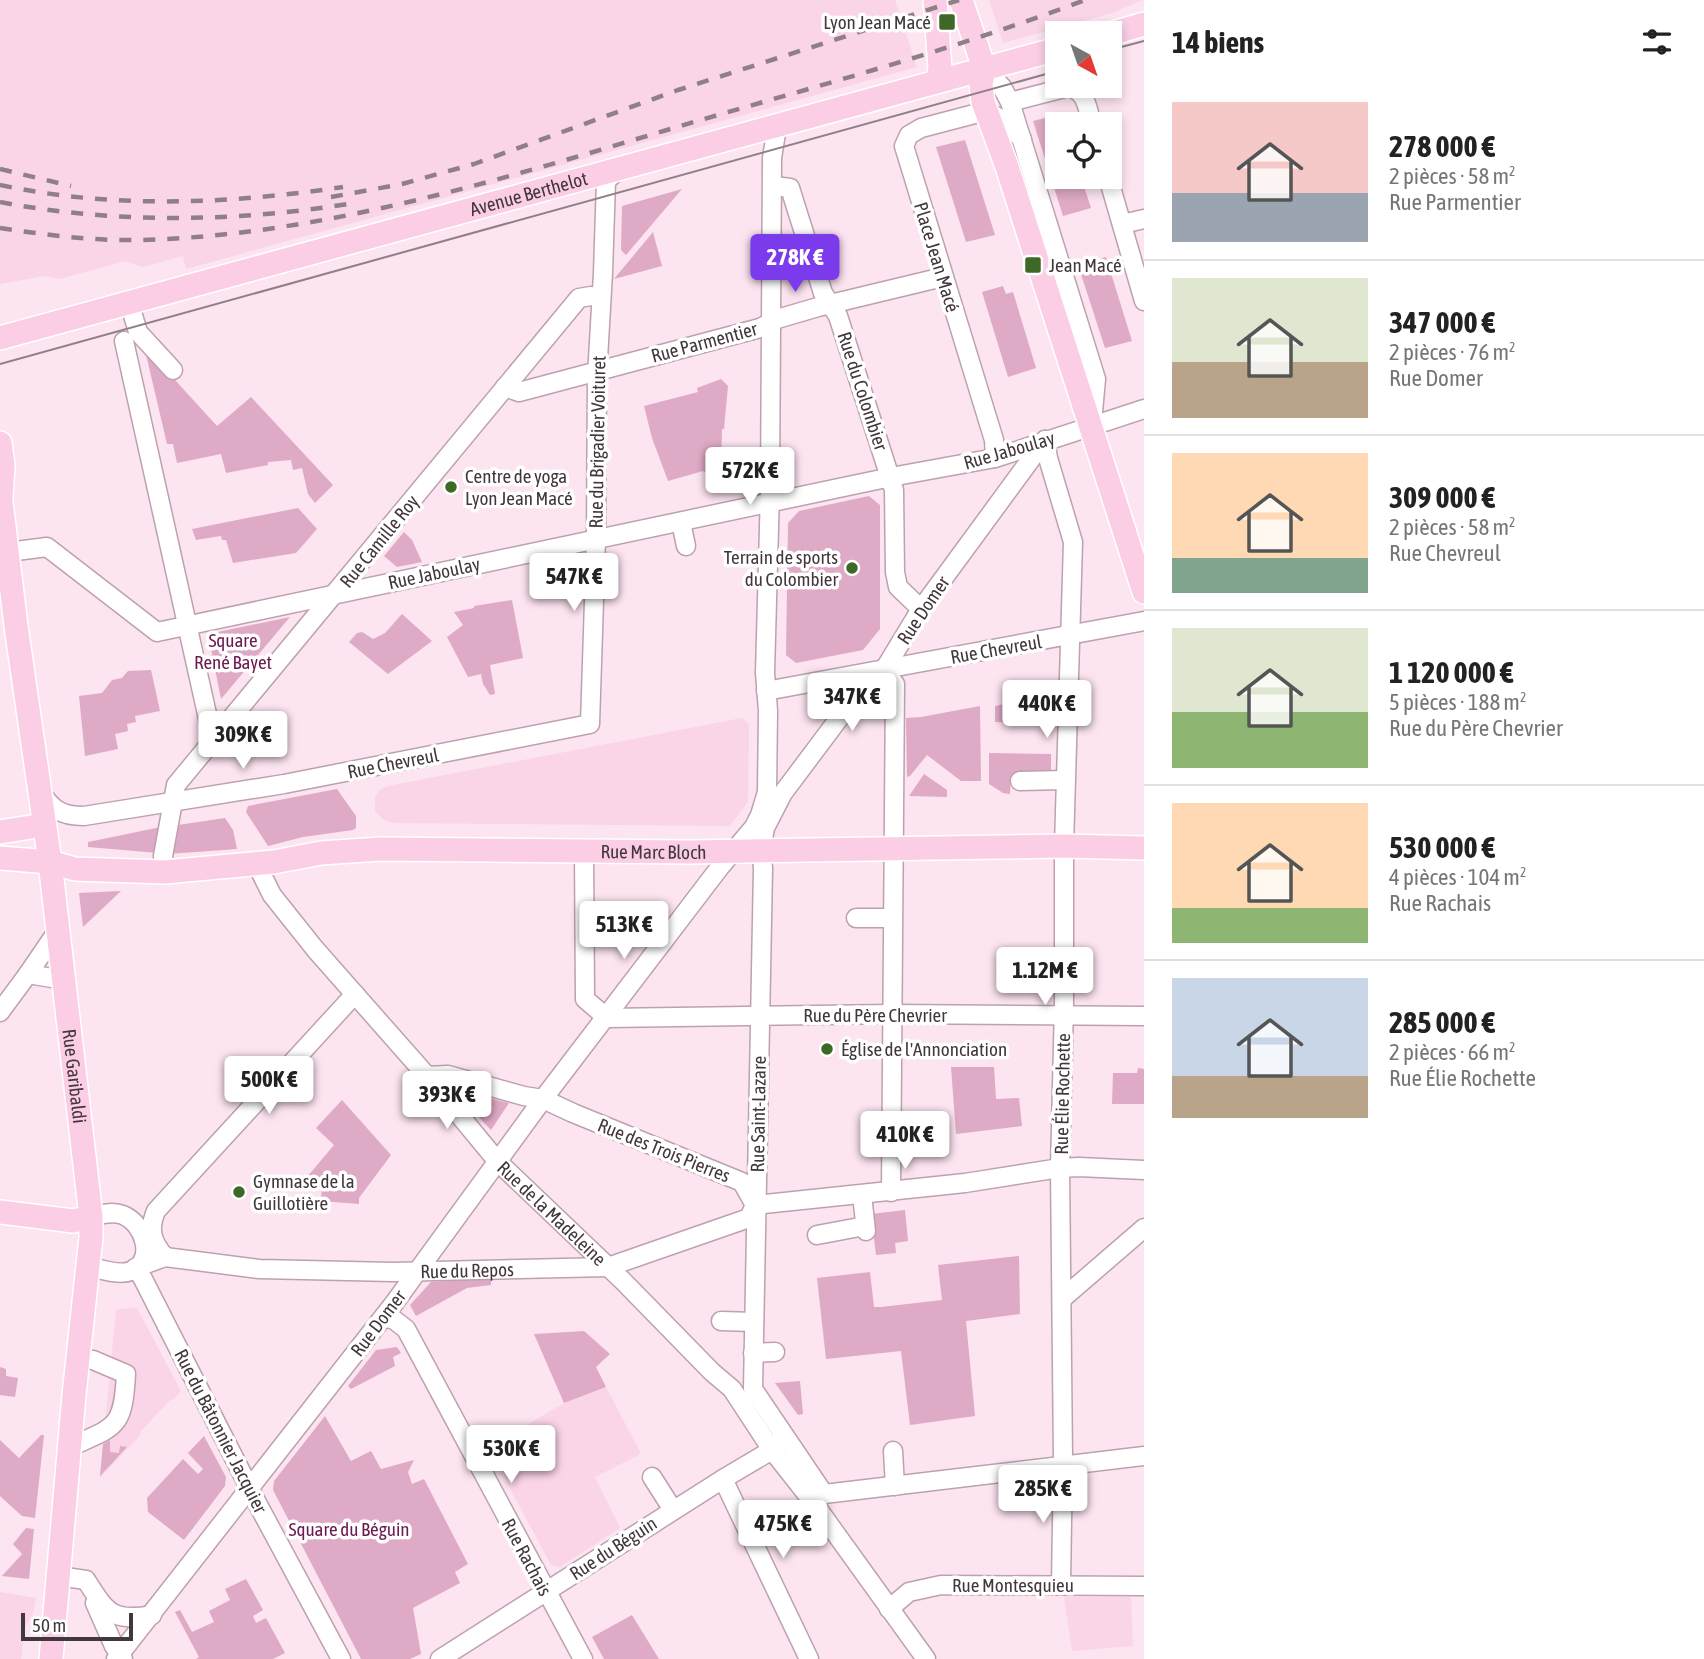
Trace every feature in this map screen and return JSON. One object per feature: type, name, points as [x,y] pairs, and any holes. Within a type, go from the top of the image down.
[{"type":"main road","points":[[935,0],[940,68],[938,80]]},
{"type":"main road","points":[[961,0],[984,68],[981,85],[986,111],[1007,167],[1144,592]]},
{"type":"main road","points":[[1122,30],[1144,24]]},
{"type":"main road","name":"Avenue Berthelot","points":[[0,338],[1045,52]]},
{"type":"main road","name":"Rue Garibaldi","points":[[0,443],[3,466],[0,495],[50,862],[91,1217],[51,1659]]},
{"type":"main road","points":[[0,832],[44,825]]},
{"type":"main road","name":"Rue Marc Bloch","points":[[165,872],[321,853],[380,849],[690,852],[735,849],[1064,846],[1144,848]]},
{"type":"main road","points":[[0,858],[50,862],[75,869],[165,872]]},
{"type":"main road","points":[[0,1212],[73,1221],[91,1217]]},
{"type":"street","points":[[984,68],[1002,87],[1010,102],[1096,379],[1091,426]]},
{"type":"street","points":[[1010,102],[1068,87],[1083,94],[1088,112]]},
{"type":"street","points":[[986,111],[1021,139]]},
{"type":"street","name":"Place Jean Macé","points":[[986,111],[921,128],[909,135],[904,146],[993,440],[995,458]]},
{"type":"street","points":[[735,849],[754,827],[767,792],[773,144],[776,133],[784,123]]},
{"type":"street","name":"Rue du Brigadier Voituret","points":[[590,724],[596,539],[597,371],[606,181],[621,167]]},
{"type":"street","name":"Rue du Colombier","points":[[774,186],[790,188],[823,293],[838,316],[894,490],[895,572],[898,587],[921,609]]},
{"type":"street","points":[[1112,189],[1144,300]]},
{"type":"street","points":[[1122,224],[1144,219]]},
{"type":"street","name":"Rue Parmentier","points":[[505,387],[519,392],[760,328],[770,322],[831,305],[943,277]]},
{"type":"street","name":"Rue Camille Roy","points":[[165,872],[163,856],[176,785],[579,298],[600,298]]},
{"type":"street","points":[[129,302],[138,332],[173,370]]},
{"type":"street","points":[[124,341],[213,741]]},
{"type":"street","name":"Rue Jaboulay","points":[[8,552],[47,547],[157,632],[891,477],[995,458],[1045,440],[1139,413]]},
{"type":"street","name":"Rue Domer","points":[[761,850],[765,828],[783,793],[852,701],[884,670],[921,609],[1045,440]]},
{"type":"street","name":"Rue Élie Rochette","points":[[1045,440],[1073,542],[1064,846],[1060,1168],[1063,1466],[1060,1584]]},
{"type":"street","points":[[681,522],[686,547]]},
{"type":"street","name":"Rue Chevreul","points":[[766,691],[1144,621]]},
{"type":"street","points":[[884,670],[895,684],[891,1192]]},
{"type":"street","name":"Rue Chevreul","points":[[39,790],[57,812],[83,816],[172,804],[398,763],[590,724]]},
{"type":"street","points":[[767,763],[780,775],[788,777],[797,774]]},
{"type":"street","points":[[1020,781],[1065,780]]},
{"type":"street","name":"Rue Domer","points":[[120,1658],[383,1318],[543,1099],[735,849]]},
{"type":"street","points":[[584,850],[585,999],[607,1018]]},
{"type":"street","name":"Rue Saint-Lazare","points":[[752,1378],[763,868],[761,850]]},
{"type":"street","name":"Rue de la Madeleine","points":[[256,863],[272,895],[315,949],[427,1076],[498,1162],[608,1267],[712,1372],[732,1388],[772,1450],[819,1498]]},
{"type":"street","points":[[856,918],[892,918]]},
{"type":"street","points":[[0,1012],[58,930]]},
{"type":"street","points":[[28,974],[64,980]]},
{"type":"street","points":[[135,1222],[156,1211],[355,994]]},
{"type":"street","name":"Rue du Père Chevrier","points":[[607,1018],[891,1014],[1144,1016]]},
{"type":"street","name":"Rue des Trois Pierres","points":[[427,1076],[448,1075],[543,1099],[742,1182],[755,1205]]},
{"type":"street","points":[[755,1205],[891,1192],[1060,1168],[1144,1170]]},
{"type":"street","points":[[817,1235],[866,1229],[862,1195]]},
{"type":"street","name":"Rue du Repos","points":[[88,1266],[121,1273],[139,1273],[165,1257],[260,1269],[435,1272],[608,1267],[636,1251],[749,1218],[755,1205]]},
{"type":"street","points":[[156,1211],[151,1234],[165,1257]]},
{"type":"street","points":[[91,1217],[106,1213],[121,1214],[135,1222],[145,1242],[139,1273]]},
{"type":"street","points":[[1063,1298],[1144,1228]]},
{"type":"street","name":"Rue du Bâtonnier Jacquier","points":[[139,1273],[341,1659]]},
{"type":"street","name":"Rue Rachais","points":[[383,1318],[393,1319],[406,1329],[583,1659]]},
{"type":"street","points":[[721,1321],[754,1322]]},
{"type":"street","points":[[753,1353],[775,1352]]},
{"type":"street","points":[[69,1447],[102,1434],[114,1426],[124,1405],[126,1374],[93,1360],[78,1357]]},
{"type":"street","points":[[732,1388],[752,1378]]},
{"type":"street","name":"Rue de la Madeleine","points":[[752,1378],[753,1389],[819,1498],[889,1609],[926,1659]]},
{"type":"street","points":[[1045,1413],[1063,1410]]},
{"type":"street","name":"Rue du Béguin","points":[[440,1659],[772,1450],[782,1434]]},
{"type":"street","points":[[892,1451],[895,1486]]},
{"type":"street","points":[[819,1498],[895,1486],[1144,1456]]},
{"type":"street","points":[[652,1477],[673,1510]]},
{"type":"street","points":[[723,1479],[809,1659]]},
{"type":"street","points":[[58,1576],[86,1580],[108,1611],[120,1618],[132,1619],[152,1615]]},
{"type":"street","points":[[86,1580],[120,1658]]},
{"type":"street","name":"Rue Montesquieu","points":[[889,1609],[909,1592],[941,1585],[1144,1586]]},
{"type":"shaded area","points":[[0,0],[895,0],[917,67],[186,269],[183,256],[142,267],[125,261],[60,279],[44,276],[0,284]]},
{"type":"shaded area","points":[[989,0],[1142,0],[1113,13],[1084,21],[1045,21],[1045,32],[1003,43]]},
{"type":"shaded area","points":[[742,718],[749,724],[748,802],[730,826],[394,823],[384,820],[375,811],[375,796],[388,786]]},
{"type":"shaded area","points":[[137,1308],[181,1391],[100,1478],[116,1309]]},
{"type":"shaded area","points":[[606,1387],[641,1454],[595,1477],[620,1528],[560,1567],[551,1565],[507,1483],[502,1468],[488,1448],[564,1403]]},
{"type":"shaded area","points":[[0,1592],[36,1598],[33,1613],[24,1629],[21,1659],[0,1659]]},
{"type":"shaded area","points":[[1064,1597],[1131,1597],[1133,1646],[1072,1651]]},
{"type":"green space","points":[[1045,118],[1045,159],[1033,121]]},
{"type":"green space","points":[[965,140],[995,235],[966,242],[936,147]]},
{"type":"green space","points":[[682,189],[626,255],[621,250],[622,206]]},
{"type":"green space","points":[[1054,189],[1085,189],[1091,208],[1063,216]]},
{"type":"green space","points":[[653,232],[662,266],[614,279]]},
{"type":"green space","points":[[1106,257],[1132,341],[1105,348],[1078,265]]},
{"type":"green space","points":[[1003,286],[1006,294],[1013,292],[1036,368],[1008,377],[982,292]]},
{"type":"green space","points":[[144,346],[217,426],[251,397],[333,485],[315,503],[308,494],[302,468],[293,470],[291,460],[268,462],[268,465],[226,473],[221,454],[177,463],[173,444],[167,444]]},
{"type":"green space","points":[[721,379],[728,386],[722,429],[721,470],[706,473],[703,471],[668,481],[652,438],[644,406],[698,392],[697,388]]},
{"type":"green space","points":[[869,496],[880,505],[880,629],[863,650],[796,663],[786,655],[788,523],[799,511]]},
{"type":"green space","points":[[298,508],[317,529],[296,553],[233,563],[226,540],[222,540],[221,536],[196,540],[192,529]]},
{"type":"green space","points":[[404,532],[412,540],[422,562],[397,567],[384,556]]},
{"type":"green space","points":[[512,600],[523,658],[490,665],[495,694],[490,695],[483,684],[481,674],[468,677],[447,637],[463,625],[454,612]]},
{"type":"green space","points":[[402,614],[432,641],[388,674],[349,642],[357,633],[362,632],[373,639],[385,633]]},
{"type":"green space","name":"Square René Bayet","points":[[290,617],[221,699],[208,634]]},
{"type":"green space","points":[[151,670],[160,711],[135,716],[136,722],[127,724],[128,731],[115,734],[118,749],[85,756],[79,696],[102,693],[112,680],[122,678],[128,671]]},
{"type":"green space","points":[[1023,697],[1020,701],[1020,723],[995,722],[995,706]]},
{"type":"green space","points":[[980,706],[981,781],[961,781],[927,755],[907,777],[906,718]]},
{"type":"green space","points":[[989,753],[1051,754],[1051,776],[1011,777],[1010,794],[1003,793],[989,784]]},
{"type":"green space","points":[[924,774],[947,790],[947,797],[909,796]]},
{"type":"green space","points":[[337,789],[356,816],[356,828],[353,830],[303,837],[268,846],[246,812],[248,806]]},
{"type":"green space","points":[[225,818],[233,830],[237,849],[168,854],[171,826]]},
{"type":"green space","points":[[161,827],[158,853],[88,847],[88,842]]},
{"type":"green space","points":[[121,891],[83,927],[79,893]]},
{"type":"green space","points":[[951,1067],[994,1067],[996,1099],[1019,1098],[1022,1126],[956,1134]]},
{"type":"green space","points":[[1138,1068],[1144,1069],[1144,1104],[1112,1104],[1113,1073],[1137,1073]]},
{"type":"green space","points":[[459,1091],[509,1103],[491,1130],[457,1094]]},
{"type":"green space","points":[[342,1100],[391,1155],[359,1198],[359,1204],[321,1201],[322,1186],[307,1177],[334,1145],[316,1128]]},
{"type":"green space","points":[[905,1210],[908,1241],[895,1243],[896,1253],[876,1255],[871,1214]]},
{"type":"green space","points":[[1019,1256],[1020,1314],[966,1321],[975,1416],[910,1425],[901,1351],[826,1359],[817,1278],[870,1272],[874,1307],[881,1307],[942,1300],[938,1265]]},
{"type":"green space","points":[[491,1278],[491,1285],[467,1288],[416,1316],[410,1305],[431,1282]]},
{"type":"green space","points":[[584,1331],[610,1354],[596,1367],[606,1387],[564,1403],[534,1334]]},
{"type":"green space","points":[[397,1347],[401,1353],[393,1357],[395,1366],[351,1389],[348,1386],[376,1350]]},
{"type":"green space","points":[[0,1367],[6,1369],[6,1376],[18,1378],[15,1397],[0,1395]]},
{"type":"green space","points":[[800,1381],[803,1414],[798,1415],[775,1383]]},
{"type":"green space","name":"Square du Béguin","points":[[325,1416],[351,1461],[371,1451],[381,1469],[414,1460],[408,1472],[412,1484],[424,1479],[468,1564],[455,1572],[460,1583],[413,1608],[421,1654],[410,1659],[361,1659],[273,1490],[274,1481]]},
{"type":"green space","points":[[44,1435],[35,1518],[22,1516],[0,1496],[0,1440],[19,1458]]},
{"type":"green space","points":[[204,1436],[226,1477],[225,1486],[184,1540],[148,1512],[147,1498],[183,1459],[198,1474],[203,1469],[188,1453]]},
{"type":"green space","points":[[110,1440],[110,1452],[119,1453],[120,1446],[127,1447],[100,1476],[103,1444]]},
{"type":"green space","points":[[26,1528],[34,1529],[29,1579],[2,1576],[22,1554],[13,1544]]},
{"type":"green space","points":[[246,1579],[263,1610],[253,1616],[256,1623],[266,1618],[285,1653],[273,1659],[196,1659],[199,1657],[175,1612],[180,1610],[192,1632],[214,1622],[209,1611],[230,1600],[225,1589]]},
{"type":"green space","points":[[632,1615],[659,1659],[604,1659],[592,1637]]},
{"type":"tram line","points":[[1122,47],[1144,41]]},
{"type":"tram line","points":[[0,364],[1045,74]]},
{"type":"railway","points":[[331,197],[402,184],[474,164],[678,90],[959,0]]},
{"type":"railway","points":[[0,228],[70,237],[140,240],[212,236],[355,214],[426,198],[566,160],[944,49],[1085,0]]},
{"type":"railway","points":[[0,169],[71,186]]},
{"type":"railway","points":[[0,185],[43,193],[128,201],[214,200],[343,187]]},
{"type":"railway","points":[[0,202],[87,214],[174,218],[261,214],[348,204]]},
{"type":"place","name":"Lyon Jean Macé","points":[[947,22]]},
{"type":"place","name":"Jean Macé","points":[[1033,265]]},
{"type":"place","name":"Centre de yoga Lyon Jean Macé","points":[[451,487]]},
{"type":"place","name":"Terrain de sports du Colombier","points":[[852,568]]},
{"type":"place","name":"Église de l'Annonciation","points":[[827,1049]]},
{"type":"place","name":"Gymnase de la Guillotière","points":[[239,1192]]}]
